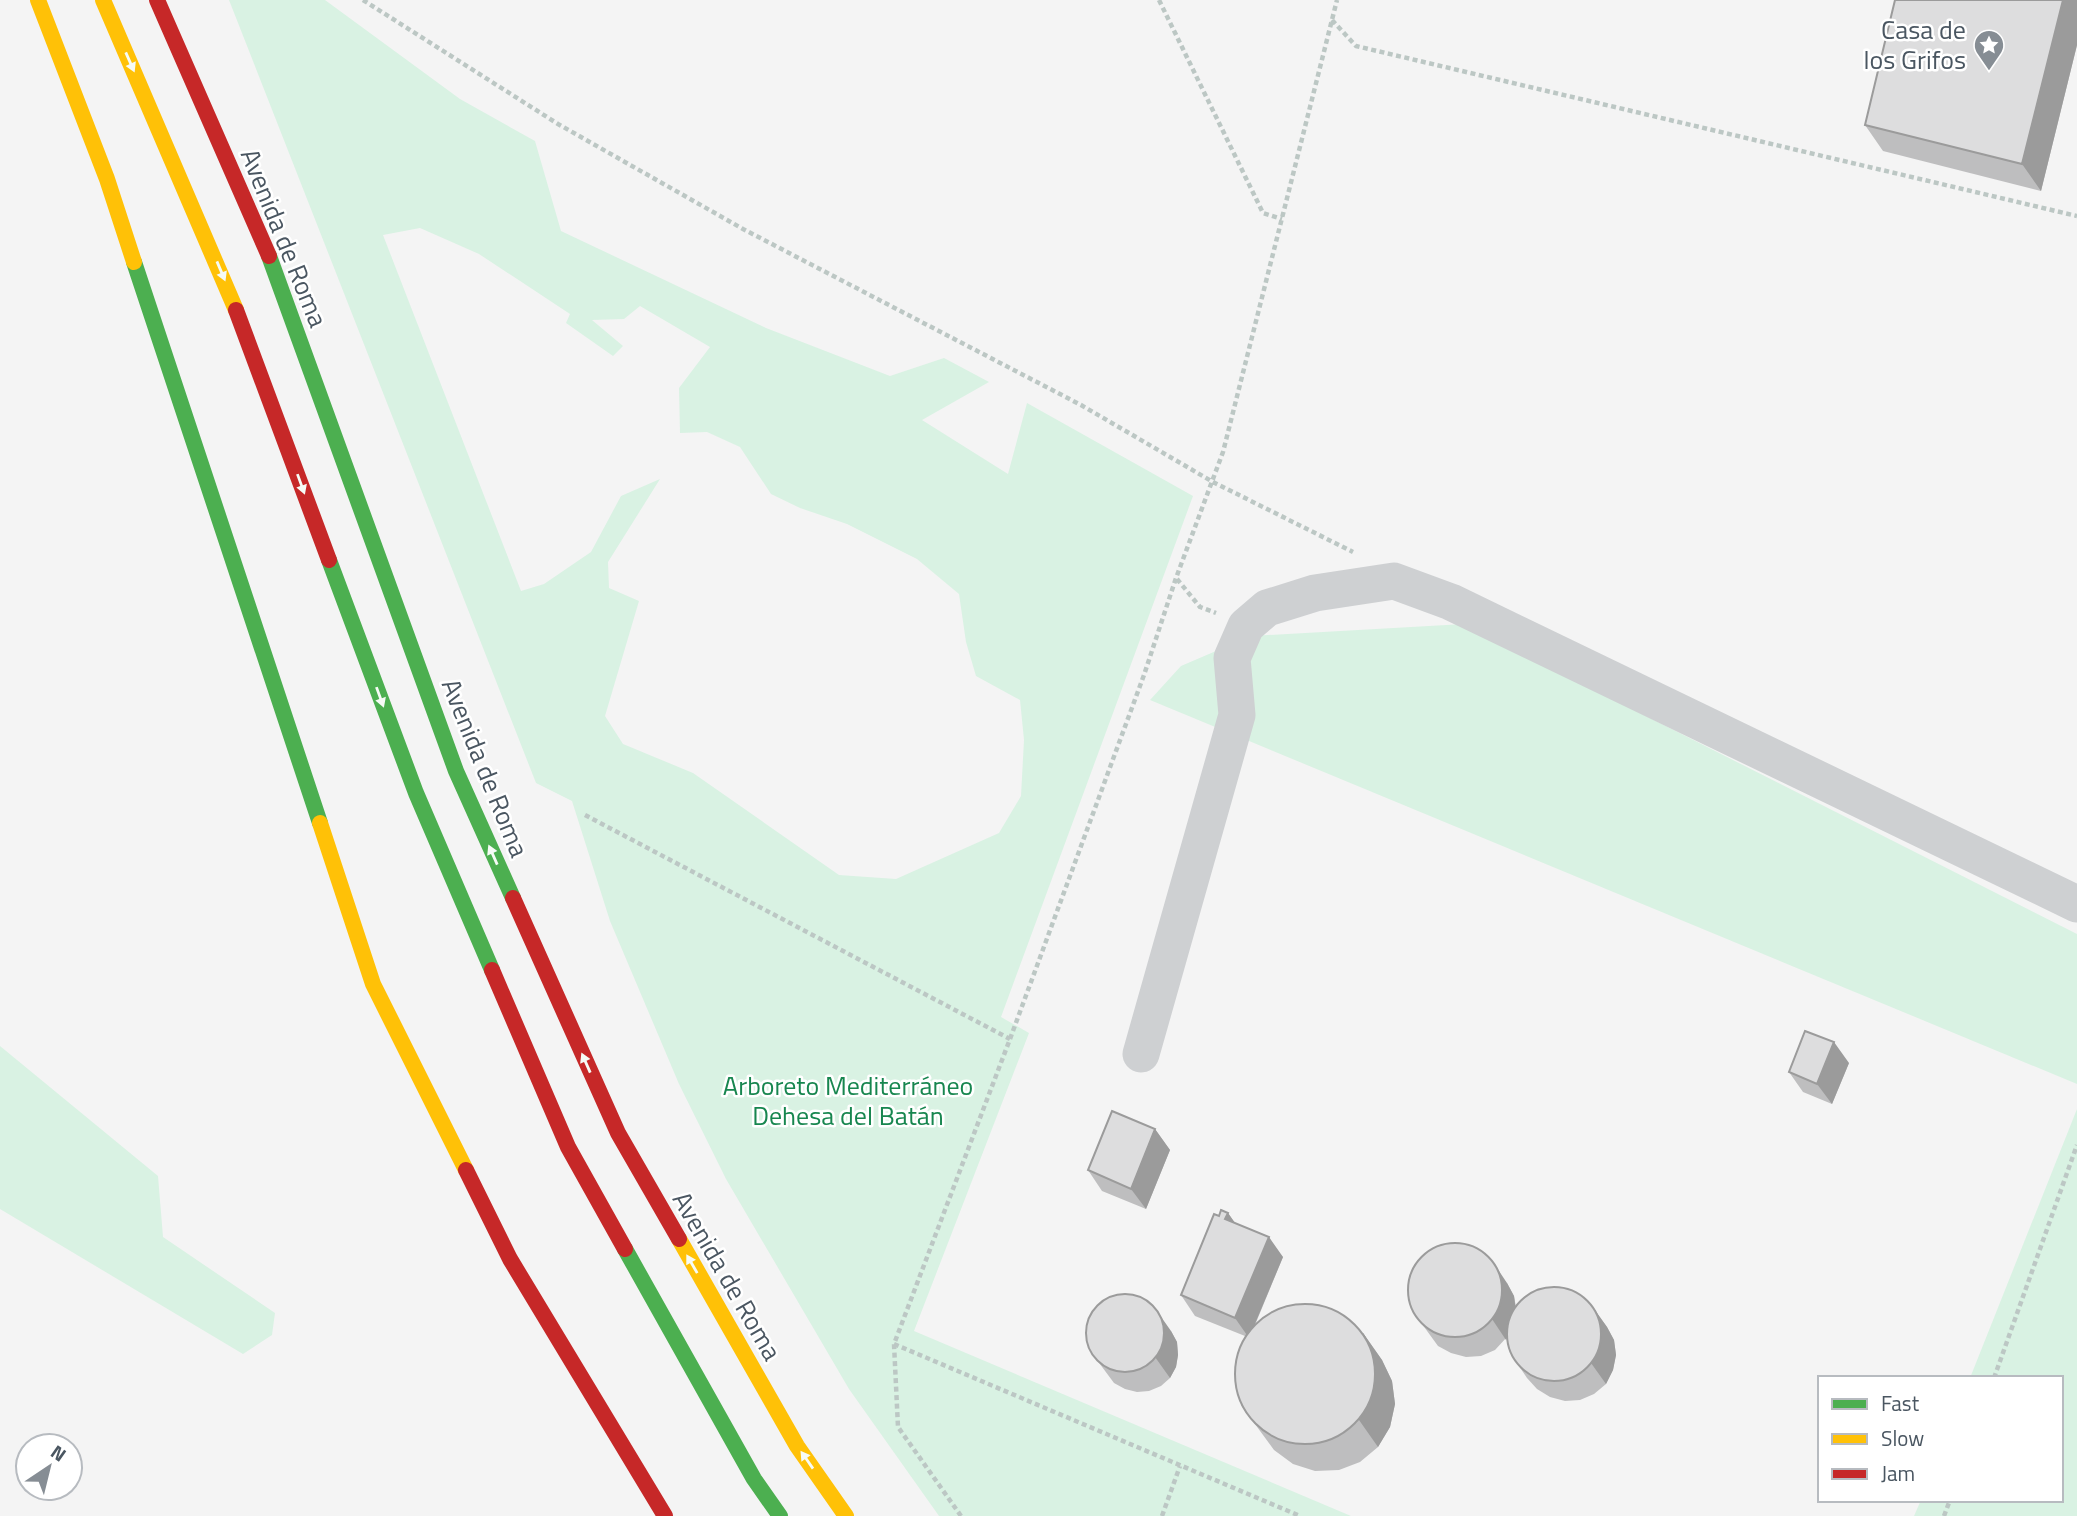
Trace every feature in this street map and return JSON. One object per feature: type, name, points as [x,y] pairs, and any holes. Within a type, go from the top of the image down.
[{"type":"main road","points":[[38,0],[107,179],[373,984],[510,1259],[665,1516]]},
{"type":"main road","points":[[103,0],[225,280],[416,793],[568,1147],[754,1479],[780,1516]]},
{"type":"main road","name":"Avenida de Roma","points":[[157,0],[270,259],[456,771],[618,1133],[797,1446],[846,1516]]},
{"type":"street","points":[[1141,1054],[1237,715],[1232,658],[1246,626],[1267,608],[1315,593],[1394,580],[1451,602],[2077,904]]},
{"type":"path","points":[[363,0],[558,124],[731,222],[1081,405],[1213,482],[1366,558],[1394,580]]},
{"type":"path","points":[[1159,0],[1263,213],[1282,219]]},
{"type":"path","points":[[961,1516],[898,1427],[894,1344],[1144,675],[1176,578],[1223,452],[1336,0]]},
{"type":"path","points":[[1332,20],[1356,46],[2077,216]]},
{"type":"path","points":[[1176,578],[1200,607],[1246,626]]},
{"type":"path","points":[[585,815],[1010,1038]]},
{"type":"path","points":[[1995,1376],[2077,1145]]},
{"type":"path","points":[[894,1344],[1300,1516]]},
{"type":"path","points":[[1162,1516],[1180,1466]]},
{"type":"green space","name":"Arboreto Mediterráneo Dehesa del Batán","points":[[229,0],[325,0],[460,99],[535,141],[561,231],[766,328],[890,376],[944,358],[989,382],[922,420],[1008,474],[1027,403],[1193,496],[1001,1017],[1029,1033],[914,1331],[1351,1516],[939,1516],[849,1389],[726,1179],[679,1084],[610,921],[572,801],[536,783]],"holes":[[[420,228],[479,254],[570,314],[566,323],[613,356],[623,346],[592,320],[624,319],[640,306],[710,347],[679,388],[680,433],[707,432],[740,447],[771,494],[800,508],[847,524],[917,559],[959,594],[966,642],[976,676],[1020,700],[1024,740],[1021,796],[999,833],[896,879],[839,875],[693,773],[623,744],[605,716],[639,601],[609,588],[608,562],[660,479],[621,496],[591,552],[544,584],[521,591],[383,235]]]},
{"type":"green space","points":[[1464,624],[2077,934],[2077,1084],[1150,700],[1181,666],[1251,636]]},
{"type":"green space","points":[[0,1046],[158,1176],[163,1237],[275,1313],[272,1335],[243,1354],[0,1209]]},
{"type":"green space","points":[[2077,1109],[2077,1516],[1914,1516],[1920,1502],[2063,1502],[2063,1376],[1971,1376]]},
{"type":"building","points":[[1895,0],[2063,0],[2022,164],[1865,125]]},
{"type":"building","points":[[1805,1031],[1834,1042],[1817,1084],[1789,1072]]},
{"type":"building","points":[[1112,1111],[1155,1129],[1131,1189],[1088,1170]]},
{"type":"building","points":[[1221,1210],[1228,1213],[1225,1219],[1269,1237],[1235,1318],[1181,1295],[1214,1214],[1219,1216]]},
{"type":"building","points":[[1455,1243],[1473,1247],[1488,1257],[1498,1272],[1502,1290],[1498,1308],[1488,1323],[1473,1333],[1455,1337],[1437,1333],[1422,1323],[1412,1308],[1408,1290],[1412,1272],[1422,1257],[1437,1247]]},
{"type":"building","points":[[1554,1287],[1572,1291],[1587,1301],[1597,1316],[1601,1334],[1597,1352],[1587,1367],[1572,1377],[1554,1381],[1536,1377],[1521,1367],[1511,1352],[1507,1334],[1511,1316],[1521,1301],[1536,1291]]},
{"type":"building","points":[[1125,1294],[1140,1297],[1157,1311],[1164,1333],[1161,1348],[1147,1365],[1125,1372],[1110,1369],[1093,1355],[1086,1333],[1089,1318],[1103,1301]]},
{"type":"building","points":[[1305,1304],[1332,1309],[1355,1324],[1370,1347],[1375,1374],[1370,1401],[1355,1424],[1332,1439],[1305,1444],[1278,1439],[1255,1424],[1240,1401],[1235,1374],[1240,1347],[1255,1324],[1278,1309]]},
{"type":"traffic: fast","points":[[269,256],[456,771],[513,898]]},
{"type":"traffic: fast","points":[[134,262],[320,823]]},
{"type":"traffic: fast","points":[[329,560],[416,793],[492,970]]},
{"type":"traffic: fast","points":[[625,1249],[754,1479],[780,1516]]},
{"type":"traffic: slow","points":[[38,0],[107,179],[134,262]]},
{"type":"traffic: slow","points":[[103,0],[236,310]]},
{"type":"traffic: slow","points":[[320,823],[373,984],[466,1170]]},
{"type":"traffic: slow","points":[[679,1239],[797,1446],[846,1516]]},
{"type":"traffic: jam","points":[[157,0],[269,256]]},
{"type":"traffic: jam","points":[[236,310],[329,560]]},
{"type":"traffic: jam","points":[[513,898],[618,1133],[679,1239]]},
{"type":"traffic: jam","points":[[492,970],[568,1147],[625,1249]]},
{"type":"traffic: jam","points":[[466,1170],[510,1259],[665,1516]]},
{"type":"place","name":"Casa de los Grifos","points":[[1989,72]]}]
